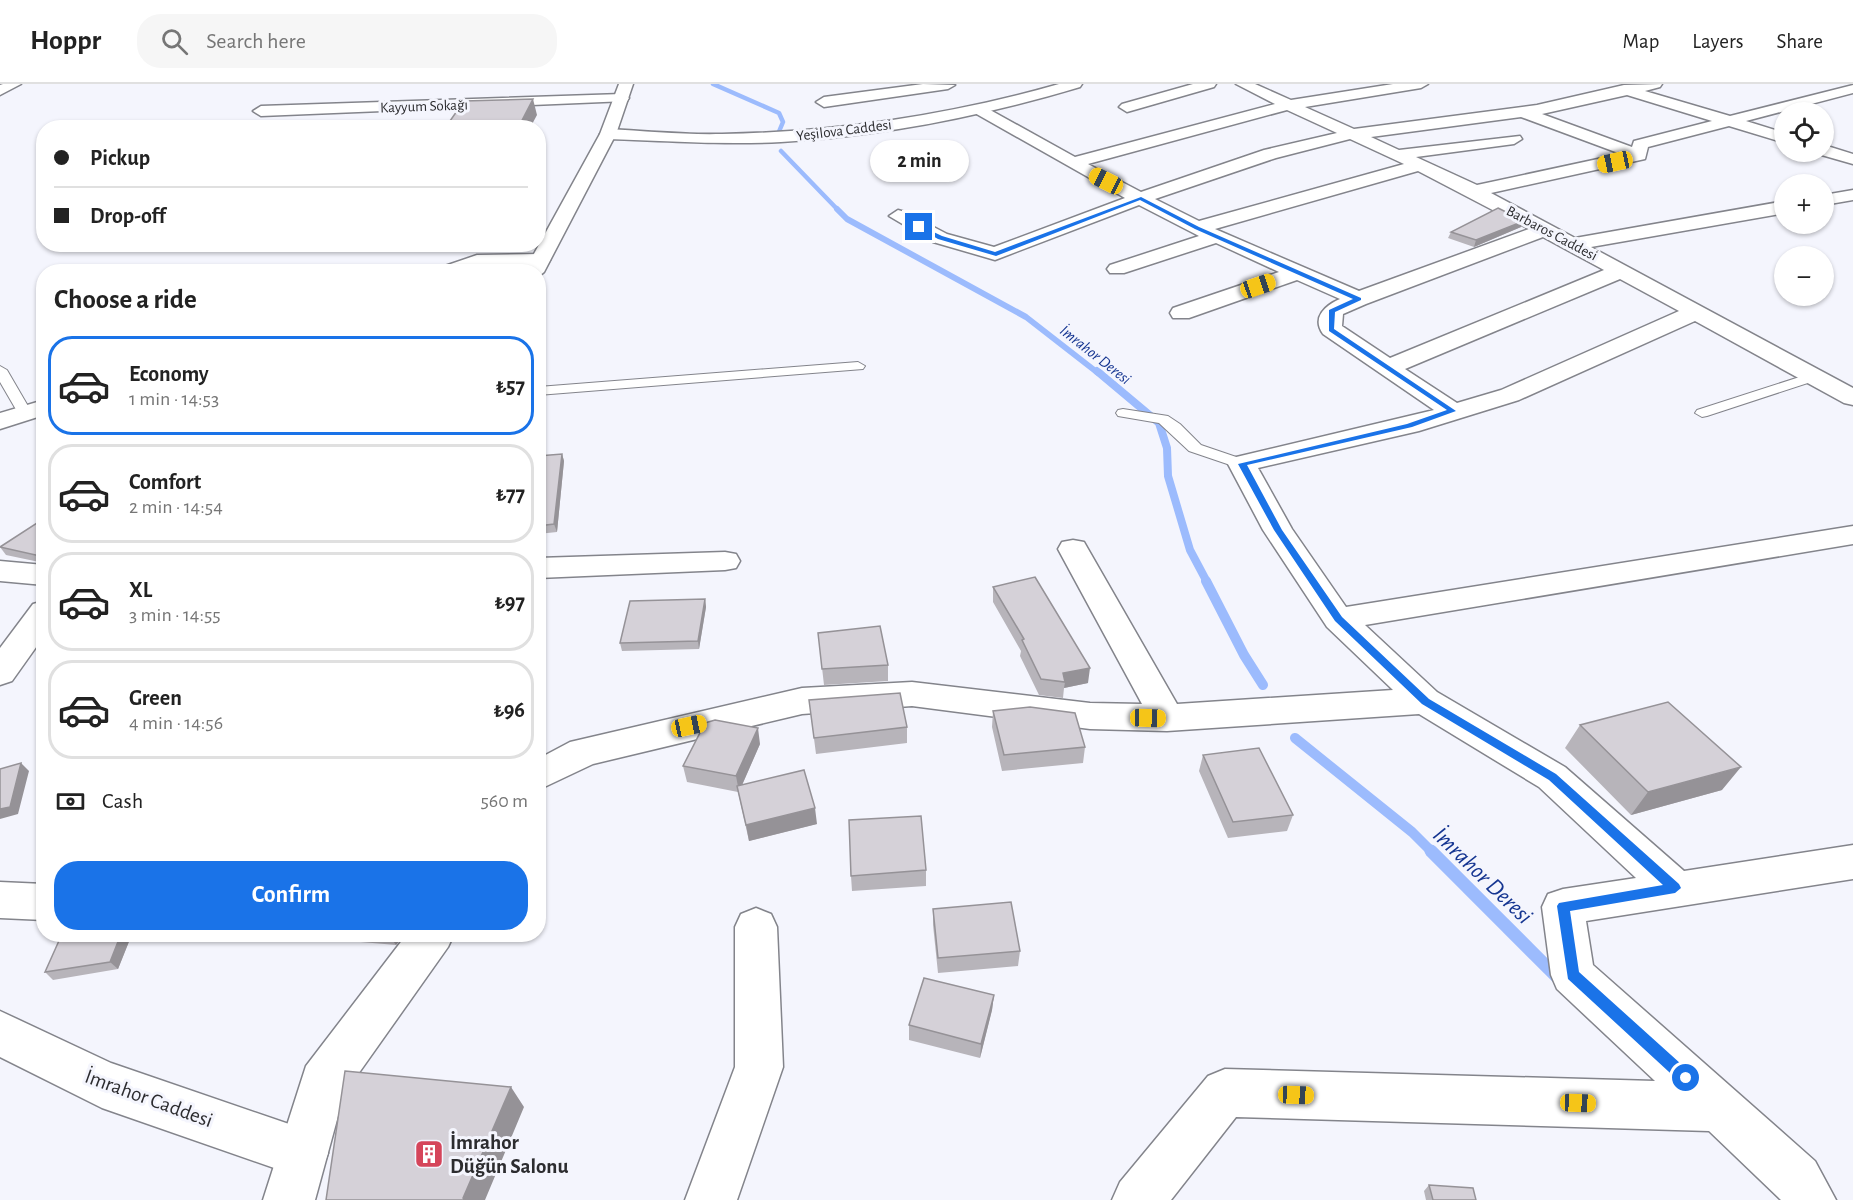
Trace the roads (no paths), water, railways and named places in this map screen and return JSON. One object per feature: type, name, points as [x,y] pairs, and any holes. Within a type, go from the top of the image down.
[{"type":"street","points":[[0,91],[14,84]]},
{"type":"street","points":[[1127,107],[1209,84]]},
{"type":"street","name":"Barbaros Caddesi","points":[[1243,84],[1475,191],[1543,230],[1698,311],[1853,398]]},
{"type":"street","points":[[1073,163],[1289,105],[1421,84]]},
{"type":"street","points":[[1609,84],[1774,135]]},
{"type":"street","points":[[898,216],[940,238],[996,254],[1141,198],[1270,154],[1353,134],[1523,112],[1655,84]]},
{"type":"street","points":[[1848,84],[1853,87]]},
{"type":"street","name":"Yeşilova Caddesi","points":[[608,135],[718,139],[783,137],[926,120],[960,92],[1003,105],[1063,86]]},
{"type":"street","points":[[1639,154],[1640,144],[1853,87]]},
{"type":"street","points":[[546,249],[608,135],[624,91]]},
{"type":"street","name":"Kayyum Sokağı","points":[[261,111],[624,91]]},
{"type":"street","points":[[824,102],[960,92],[1073,163],[1197,228],[1358,299]]},
{"type":"street","points":[[1523,112],[1639,154]]},
{"type":"street","points":[[1397,155],[1514,139]]},
{"type":"street","points":[[1834,151],[1853,149]]},
{"type":"street","points":[[1834,152],[1853,159]]},
{"type":"street","points":[[1475,191],[1639,154]]},
{"type":"street","points":[[1197,228],[1420,165]]},
{"type":"street","points":[[1834,198],[1853,195]]},
{"type":"street","points":[[1573,244],[1774,209]]},
{"type":"street","points":[[1452,411],[1331,329],[1332,311],[1358,299],[1543,230]]},
{"type":"street","points":[[1117,269],[1216,237]]},
{"type":"street","points":[[469,264],[477,261],[513,264]]},
{"type":"street","points":[[1386,368],[1623,270]]},
{"type":"street","points":[[1181,313],[1296,273]]},
{"type":"street","points":[[1675,888],[1552,777],[1425,701],[1338,619],[1278,530],[1242,464],[1410,426],[1452,411],[1510,395],[1698,311]]},
{"type":"street","points":[[0,421],[34,410]]},
{"type":"street","points":[[1338,619],[1853,535]]},
{"type":"street","points":[[1073,549],[1167,718]]},
{"type":"street","points":[[546,568],[725,561]]},
{"type":"street","points":[[0,572],[36,574]]},
{"type":"street","points":[[0,673],[36,622]]},
{"type":"street","points":[[546,772],[583,752],[802,701],[912,694],[1090,716],[1167,718],[1425,701]]},
{"type":"street","points":[[1810,1200],[1797,1179],[1573,975],[1563,906],[1853,862]]},
{"type":"street","points":[[0,900],[36,902]]},
{"type":"street","points":[[711,1200],[759,1067],[756,927]]},
{"type":"street","points":[[289,1200],[323,1083],[427,942]]},
{"type":"street","name":"İmrahor Caddesi","points":[[0,1033],[102,1084],[303,1153]]},
{"type":"street","points":[[1138,1200],[1225,1093],[1719,1107]]},
{"type":"lane","points":[[546,390],[858,366]]},
{"type":"lane","points":[[0,370],[34,410]]},
{"type":"lane","points":[[1702,413],[1815,376]]},
{"type":"lane","points":[[1122,413],[1158,417],[1175,426],[1195,448],[1242,464]]},
{"type":"waterway","name":"İmrahor Deresi","points":[[713,84],[779,113],[783,122],[778,134]]},
{"type":"waterway","name":"İmrahor Deresi","points":[[781,151],[839,211]]},
{"type":"waterway","name":"İmrahor Deresi","points":[[839,211],[847,219],[1026,317],[1098,373]]},
{"type":"waterway","name":"İmrahor Deresi","points":[[1097,371],[1159,423],[1167,448],[1168,476],[1190,550],[1207,582]]},
{"type":"waterway","name":"İmrahor Deresi","points":[[1206,581],[1244,655],[1263,685]]},
{"type":"waterway","name":"İmrahor Deresi","points":[[1295,738],[1412,832],[1559,979]]},
{"type":"place","name":"İmrahor Düğün Salonu","points":[[429,1154]]}]
